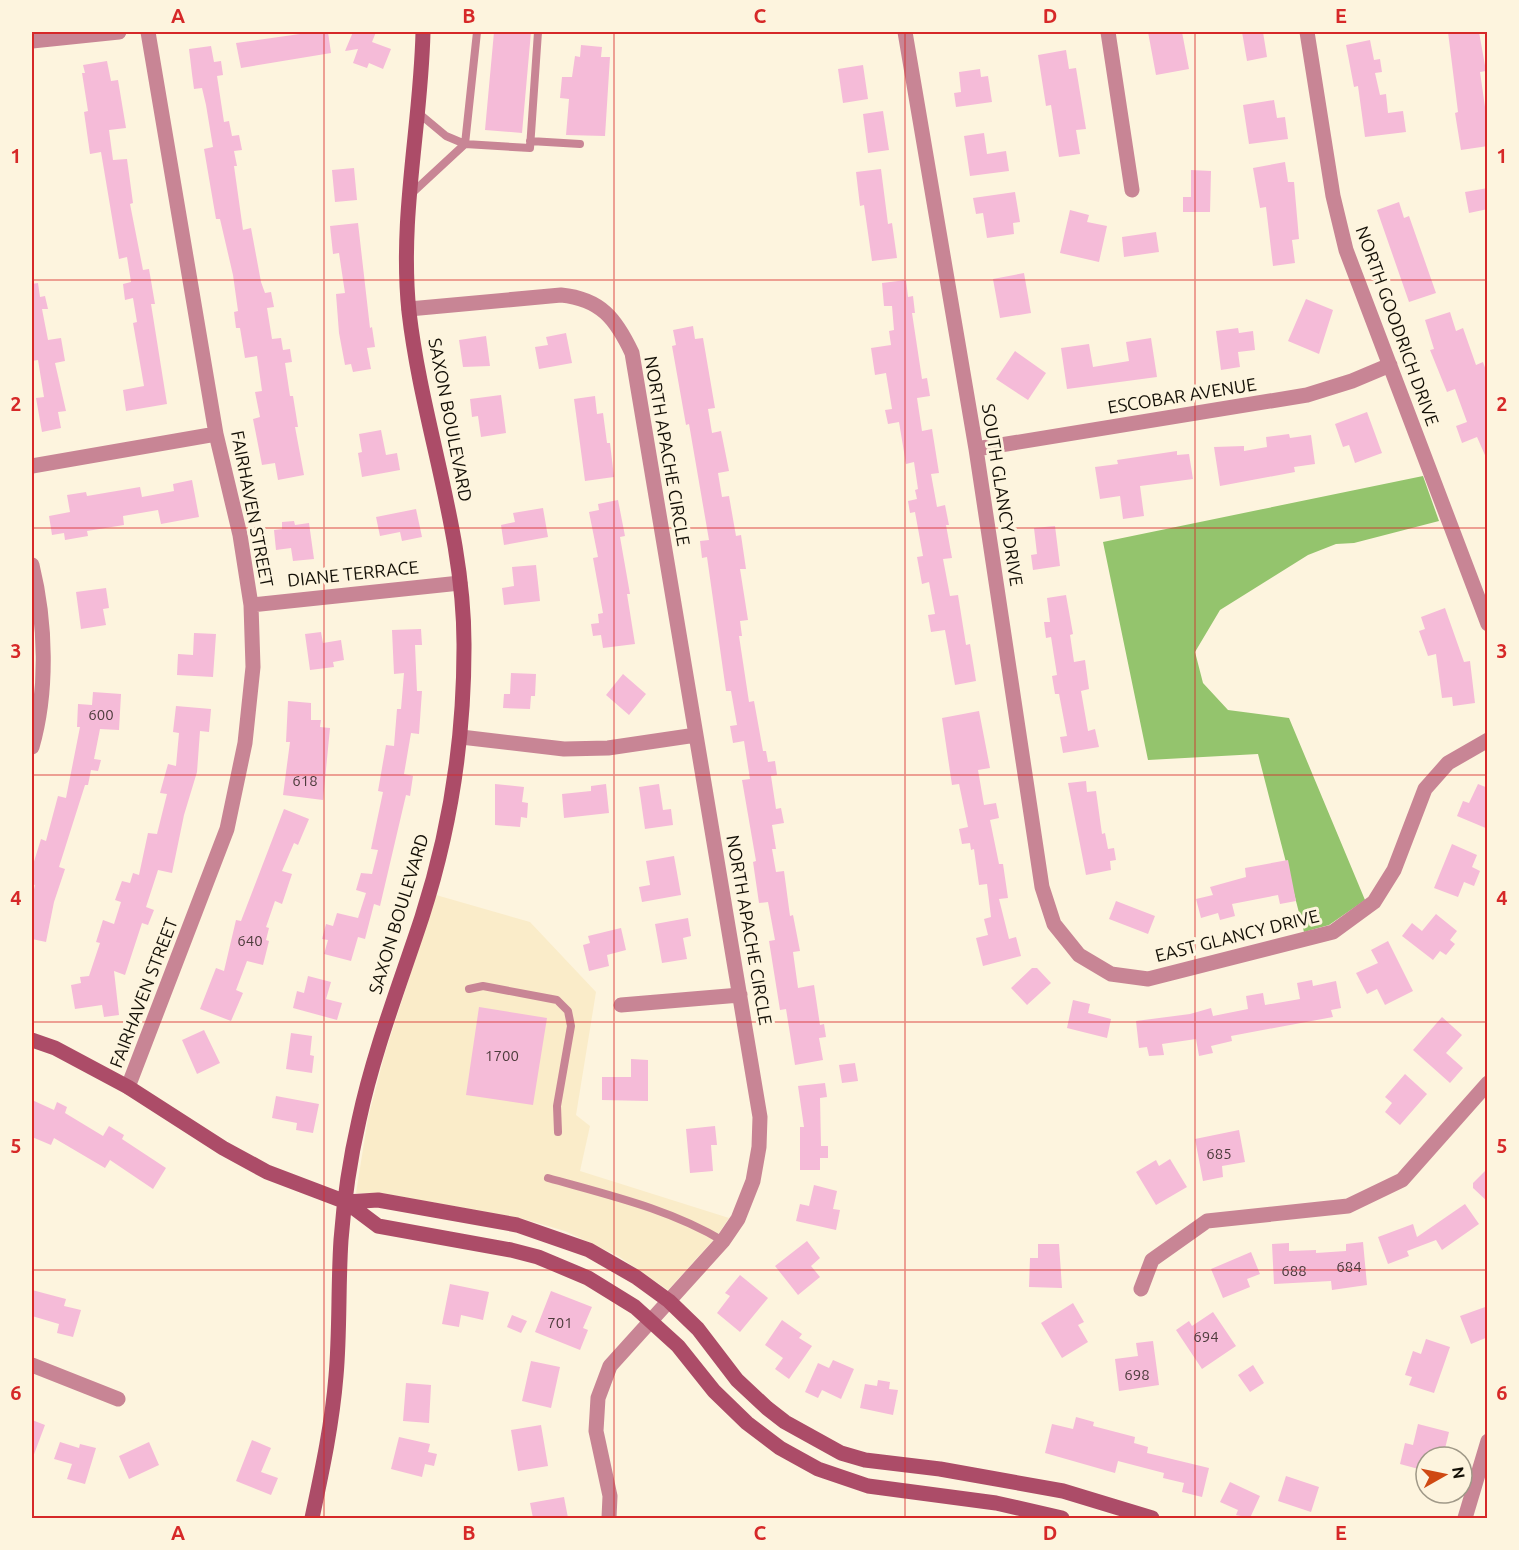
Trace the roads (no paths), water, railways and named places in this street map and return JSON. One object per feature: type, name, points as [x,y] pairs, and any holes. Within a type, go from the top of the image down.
[{"type":"street","points":[[32,41],[56,35],[83,37],[119,32]]},
{"type":"street","name":"FAIRHAVEN STREET","points":[[128,1087],[227,830],[247,721],[253,667],[251,605],[240,534],[216,434],[148,32]]},
{"type":"street","name":"SAXON BOULEVARD","points":[[312,1518],[330,1432],[336,1374],[341,1238],[359,1117],[376,1052],[422,916],[445,831],[460,737],[465,645],[460,583],[449,508],[420,376],[409,309],[408,196],[423,32]]},
{"type":"street","name":"SOUTH GLANCY DRIVE","points":[[905,32],[976,449],[1042,887],[1054,924],[1080,955]]},
{"type":"street","points":[[1108,32],[1132,190]]},
{"type":"street","name":"NORTH GOODRICH DRIVE","points":[[1307,32],[1333,196],[1346,250],[1488,624]]},
{"type":"street","name":"NORTH APACHE CIRCLE","points":[[409,309],[561,295],[575,297],[602,308],[620,328],[632,353],[740,995],[760,1117],[759,1147],[753,1181],[738,1219],[723,1241],[609,1366],[598,1398],[596,1431],[610,1496],[609,1518]]},
{"type":"street","name":"ESCOBAR AVENUE","points":[[976,449],[1307,395],[1352,381],[1390,365]]},
{"type":"street","points":[[32,466],[216,434]]},
{"type":"street","points":[[32,565],[43,662],[37,729],[32,747]]},
{"type":"street","name":"DIANE TERRACE","points":[[251,605],[460,583]]},
{"type":"street","points":[[460,737],[564,749],[608,748],[696,735]]},
{"type":"street","name":"EAST GLANCY DRIVE","points":[[1080,955],[1111,974],[1148,979],[1333,932],[1374,902],[1394,870],[1425,789],[1448,763],[1488,740]]},
{"type":"street","points":[[621,1005],[740,995]]},
{"type":"street","points":[[32,1041],[55,1048],[128,1087],[223,1148],[258,1167],[308,1189],[346,1202],[378,1226],[511,1250],[564,1267],[612,1292],[678,1346],[714,1391],[747,1423],[780,1448],[818,1468],[868,1486],[996,1503],[1062,1518]]},
{"type":"street","points":[[1141,1289],[1152,1260],[1207,1221],[1348,1206],[1402,1180],[1488,1083]]},
{"type":"street","points":[[346,1202],[378,1200],[517,1225],[550,1235],[613,1263],[669,1301],[698,1329],[737,1380],[767,1408],[785,1422],[841,1453],[865,1460],[940,1469],[1063,1491],[1152,1518]]},
{"type":"street","points":[[32,1365],[118,1399]]},
{"type":"street","points":[[1465,1518],[1488,1441]]},
{"type":"lane","points":[[408,196],[465,144],[477,32]]},
{"type":"lane","points":[[416,111],[446,136],[465,144],[530,148],[538,32]]},
{"type":"lane","points":[[530,141],[580,144]]},
{"type":"lane","points":[[469,989],[483,986],[557,1000],[568,1011],[571,1026],[557,1106],[558,1132]]},
{"type":"lane","points":[[548,1178],[663,1213],[697,1226],[723,1241]]}]
